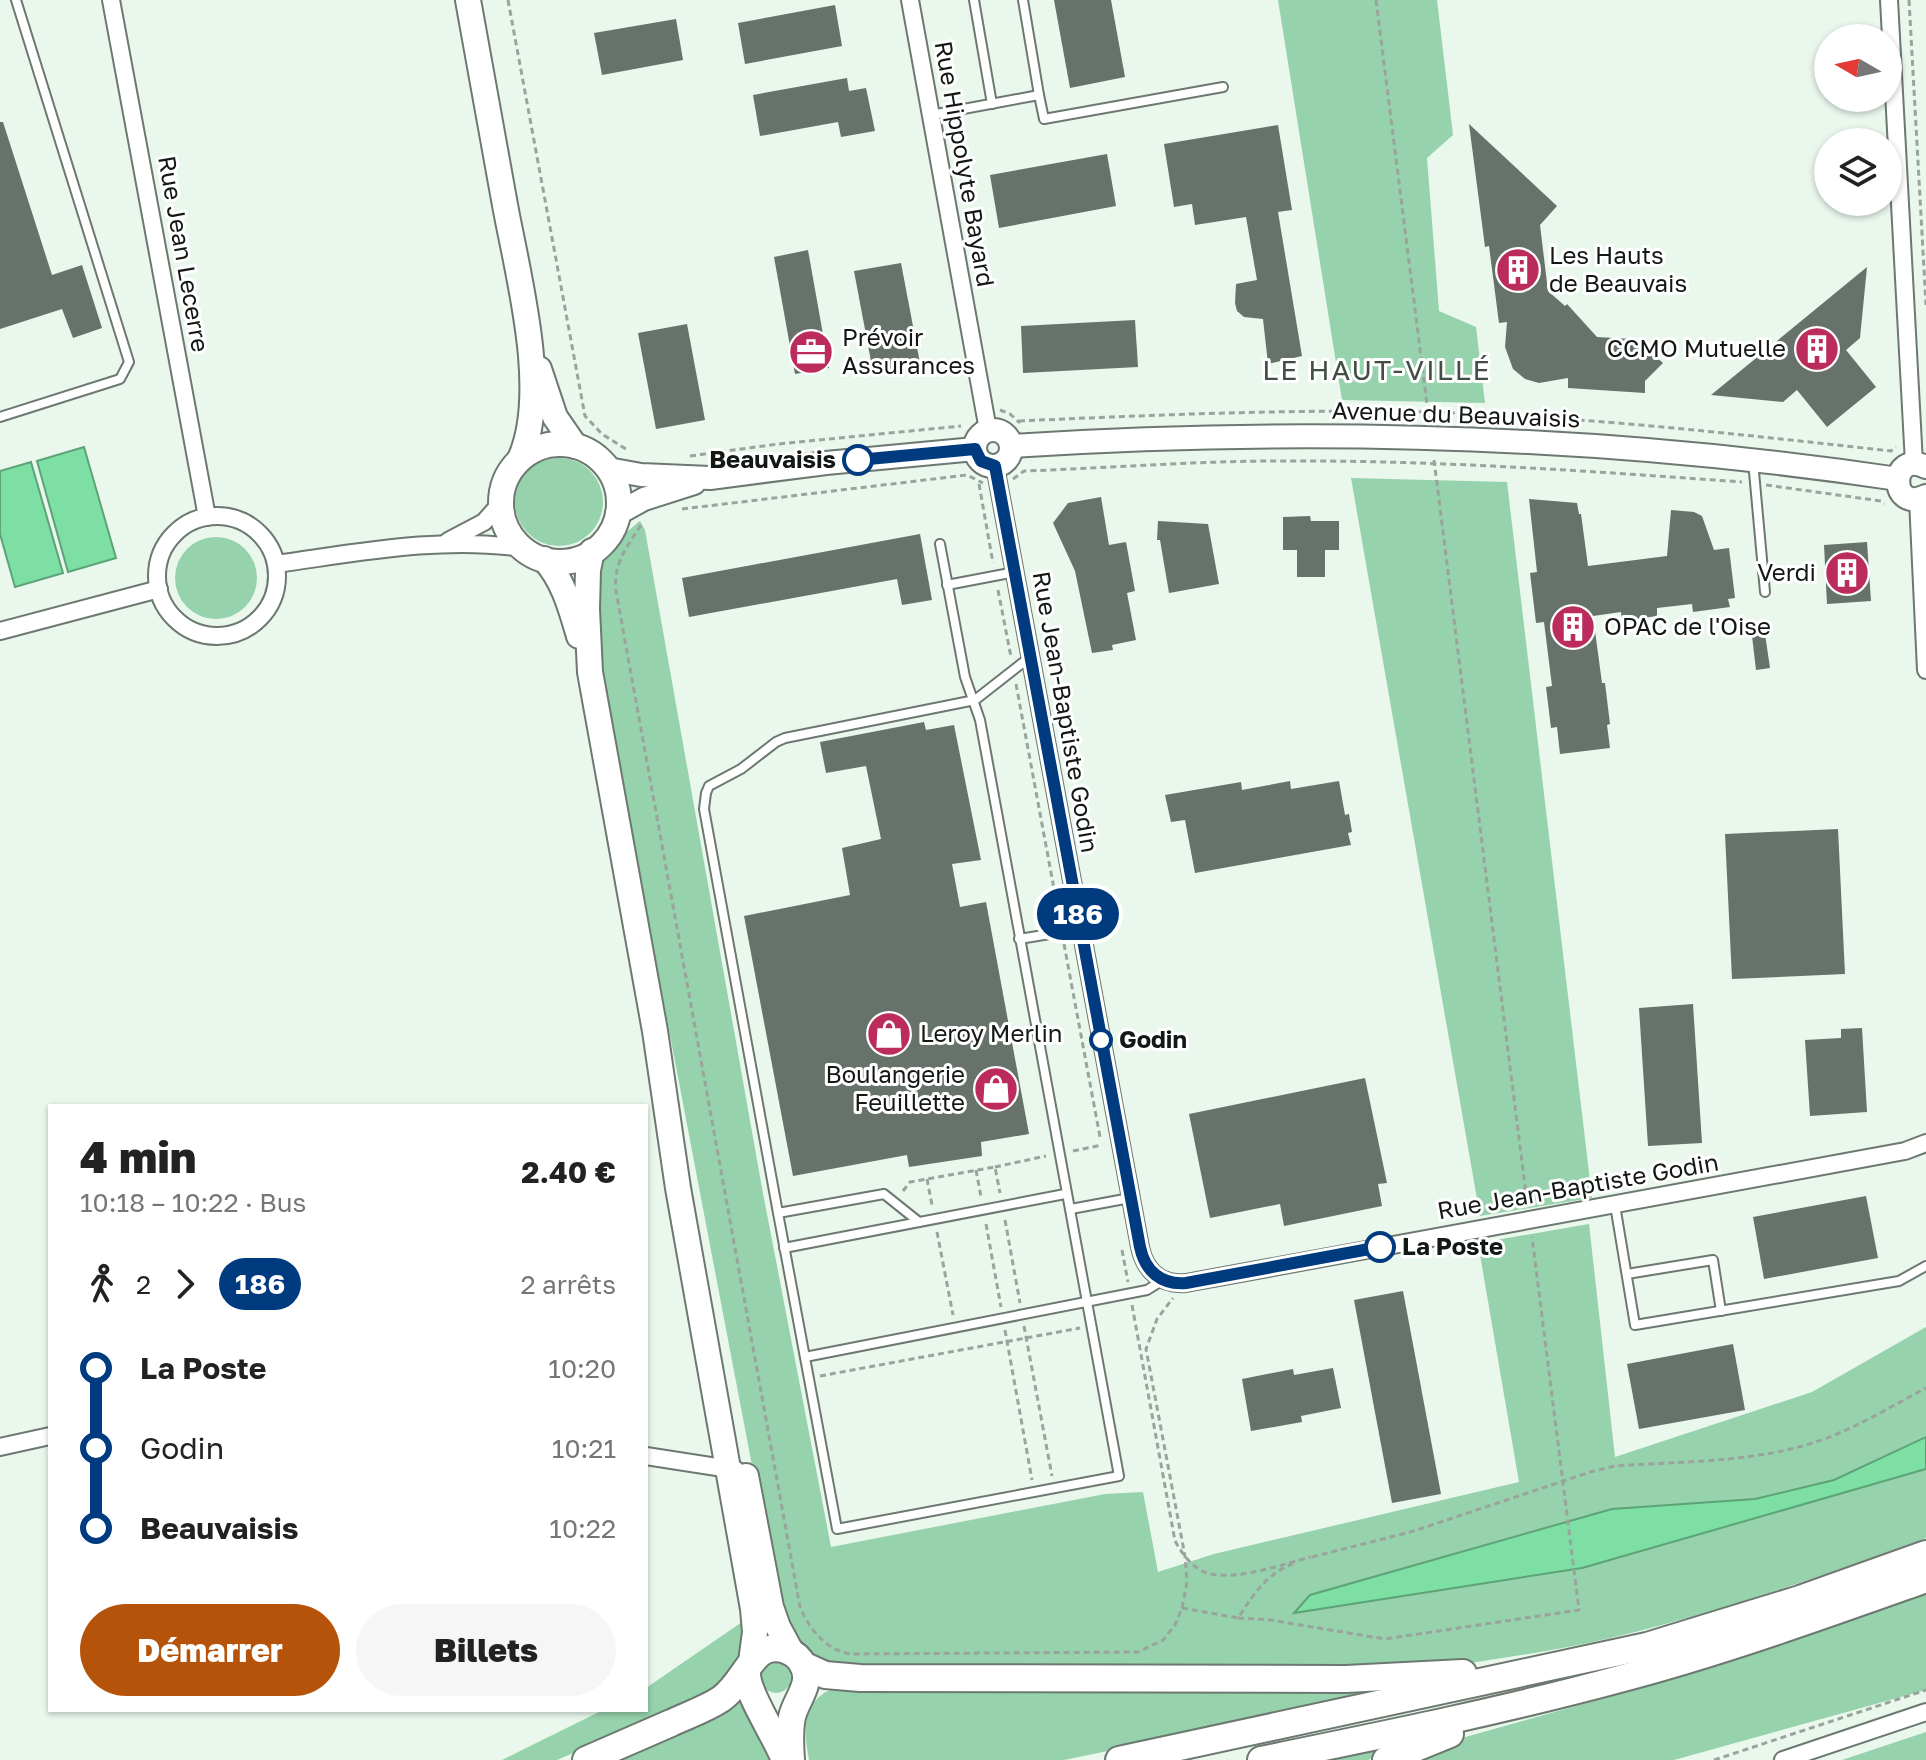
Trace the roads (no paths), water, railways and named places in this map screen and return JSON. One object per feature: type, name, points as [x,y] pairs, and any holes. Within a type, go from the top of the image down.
[{"type":"main road","points":[[468,0],[528,333],[555,417],[575,446]]},
{"type":"main road","points":[[520,459],[534,449],[550,444],[575,446],[597,457],[608,469],[617,491],[617,514],[608,535],[592,551],[569,561],[544,559],[522,548],[506,528],[501,503],[506,479],[527,443],[531,420],[528,333]]},
{"type":"main road","points":[[590,672],[587,609],[592,551]]},
{"type":"main road","points":[[544,559],[563,586],[590,672],[655,1031],[671,1096],[737,1470],[754,1617],[747,1687],[785,1760]]},
{"type":"main road","points":[[737,1470],[773,1614],[798,1659],[806,1685],[797,1700],[791,1722],[791,1760]]},
{"type":"main road","points":[[1119,1760],[1582,1661],[1714,1626],[1926,1554]]},
{"type":"main road","points":[[1261,1760],[1397,1732],[1600,1684],[1749,1639],[1926,1579]]},
{"type":"main road","points":[[586,1760],[714,1703],[733,1689],[762,1652],[773,1648],[825,1675],[845,1678],[1346,1679],[1429,1676],[1582,1661]]},
{"type":"main road","points":[[1386,1760],[1434,1740],[1553,1703],[1600,1684]]},
{"type":"main road","points":[[755,1700],[776,1709],[797,1700]]},
{"type":"street","name":"Rue Jean Lecerre","points":[[111,0],[207,517]]},
{"type":"street","name":"Rue Hippolyte Bayard","points":[[910,0],[988,430]]},
{"type":"street","points":[[1889,0],[1913,470],[1902,493],[1921,504],[1926,670]]},
{"type":"street","points":[[988,430],[1003,433],[1011,446],[997,474],[981,461],[975,449],[978,437],[988,430]]},
{"type":"street","name":"Avenue du Beauvaisis","points":[[1011,446],[1189,437],[1431,437],[1627,448],[1913,470]]},
{"type":"street","points":[[608,469],[641,475],[710,478],[975,449]]},
{"type":"street","name":"Rue Jean-Baptiste Godin","points":[[997,474],[1130,1198],[1142,1257],[1150,1271],[1163,1280],[1186,1283],[1905,1151],[1926,1143]]},
{"type":"street","points":[[617,514],[644,499],[710,478]]},
{"type":"street","points":[[443,544],[477,527],[501,503]]},
{"type":"street","points":[[207,517],[234,519],[250,527],[269,547],[276,564],[276,589],[265,612],[246,629],[230,635],[213,636],[188,629],[169,612],[159,589],[160,560],[168,543],[189,524],[207,517]]},
{"type":"street","points":[[276,564],[443,544],[522,548]]},
{"type":"street","points":[[0,631],[159,589]]},
{"type":"street","points":[[0,1447],[48,1436]]},
{"type":"street","points":[[648,1456],[737,1470]]},
{"type":"street","points":[[1783,1760],[1926,1712]]},
{"type":"lane","points":[[0,417],[120,379],[129,362],[16,0]]},
{"type":"lane","points":[[974,0],[992,104]]},
{"type":"lane","points":[[1023,0],[1044,119],[1223,87]]},
{"type":"lane","points":[[931,115],[1039,95]]},
{"type":"lane","points":[[1752,460],[1765,592]]},
{"type":"lane","points":[[940,544],[965,677],[975,700],[1119,1476],[837,1529],[704,809],[706,793],[713,783],[733,774],[785,738],[975,700],[1030,657]]},
{"type":"lane","points":[[947,585],[1015,572]]},
{"type":"lane","points":[[1019,939],[1081,929]]},
{"type":"lane","points":[[778,1213],[884,1194],[919,1222]]},
{"type":"lane","points":[[784,1248],[1065,1194]]},
{"type":"lane","points":[[1071,1209],[1130,1198]]},
{"type":"lane","points":[[1615,1205],[1635,1325],[1899,1281],[1926,1266]]},
{"type":"lane","points":[[1627,1274],[1713,1260],[1721,1311]]},
{"type":"lane","points":[[805,1357],[1147,1290],[1163,1280]]},
{"type":"place","name":"Les Hauts de Beauvais","points":[[1518,270]]},
{"type":"place","name":"CCMO Mutuelle","points":[[1817,349]]},
{"type":"place","name":"Prévoir Assurances","points":[[811,352]]},
{"type":"place","name":"Beauvaisis","points":[[858,460]]},
{"type":"place","name":"Verdi","points":[[1847,573]]},
{"type":"place","name":"OPAC de l'Oise","points":[[1573,627]]},
{"type":"place","name":"Leroy Merlin","points":[[889,1034]]},
{"type":"place","name":"Godin","points":[[1101,1040]]},
{"type":"place","name":"Boulangerie Feuillette","points":[[996,1089]]},
{"type":"place","name":"La Poste","points":[[1380,1247]]},
{"type":"district","name":"LE HAUT-VILLÉ","points":[[1377,370]]}]
